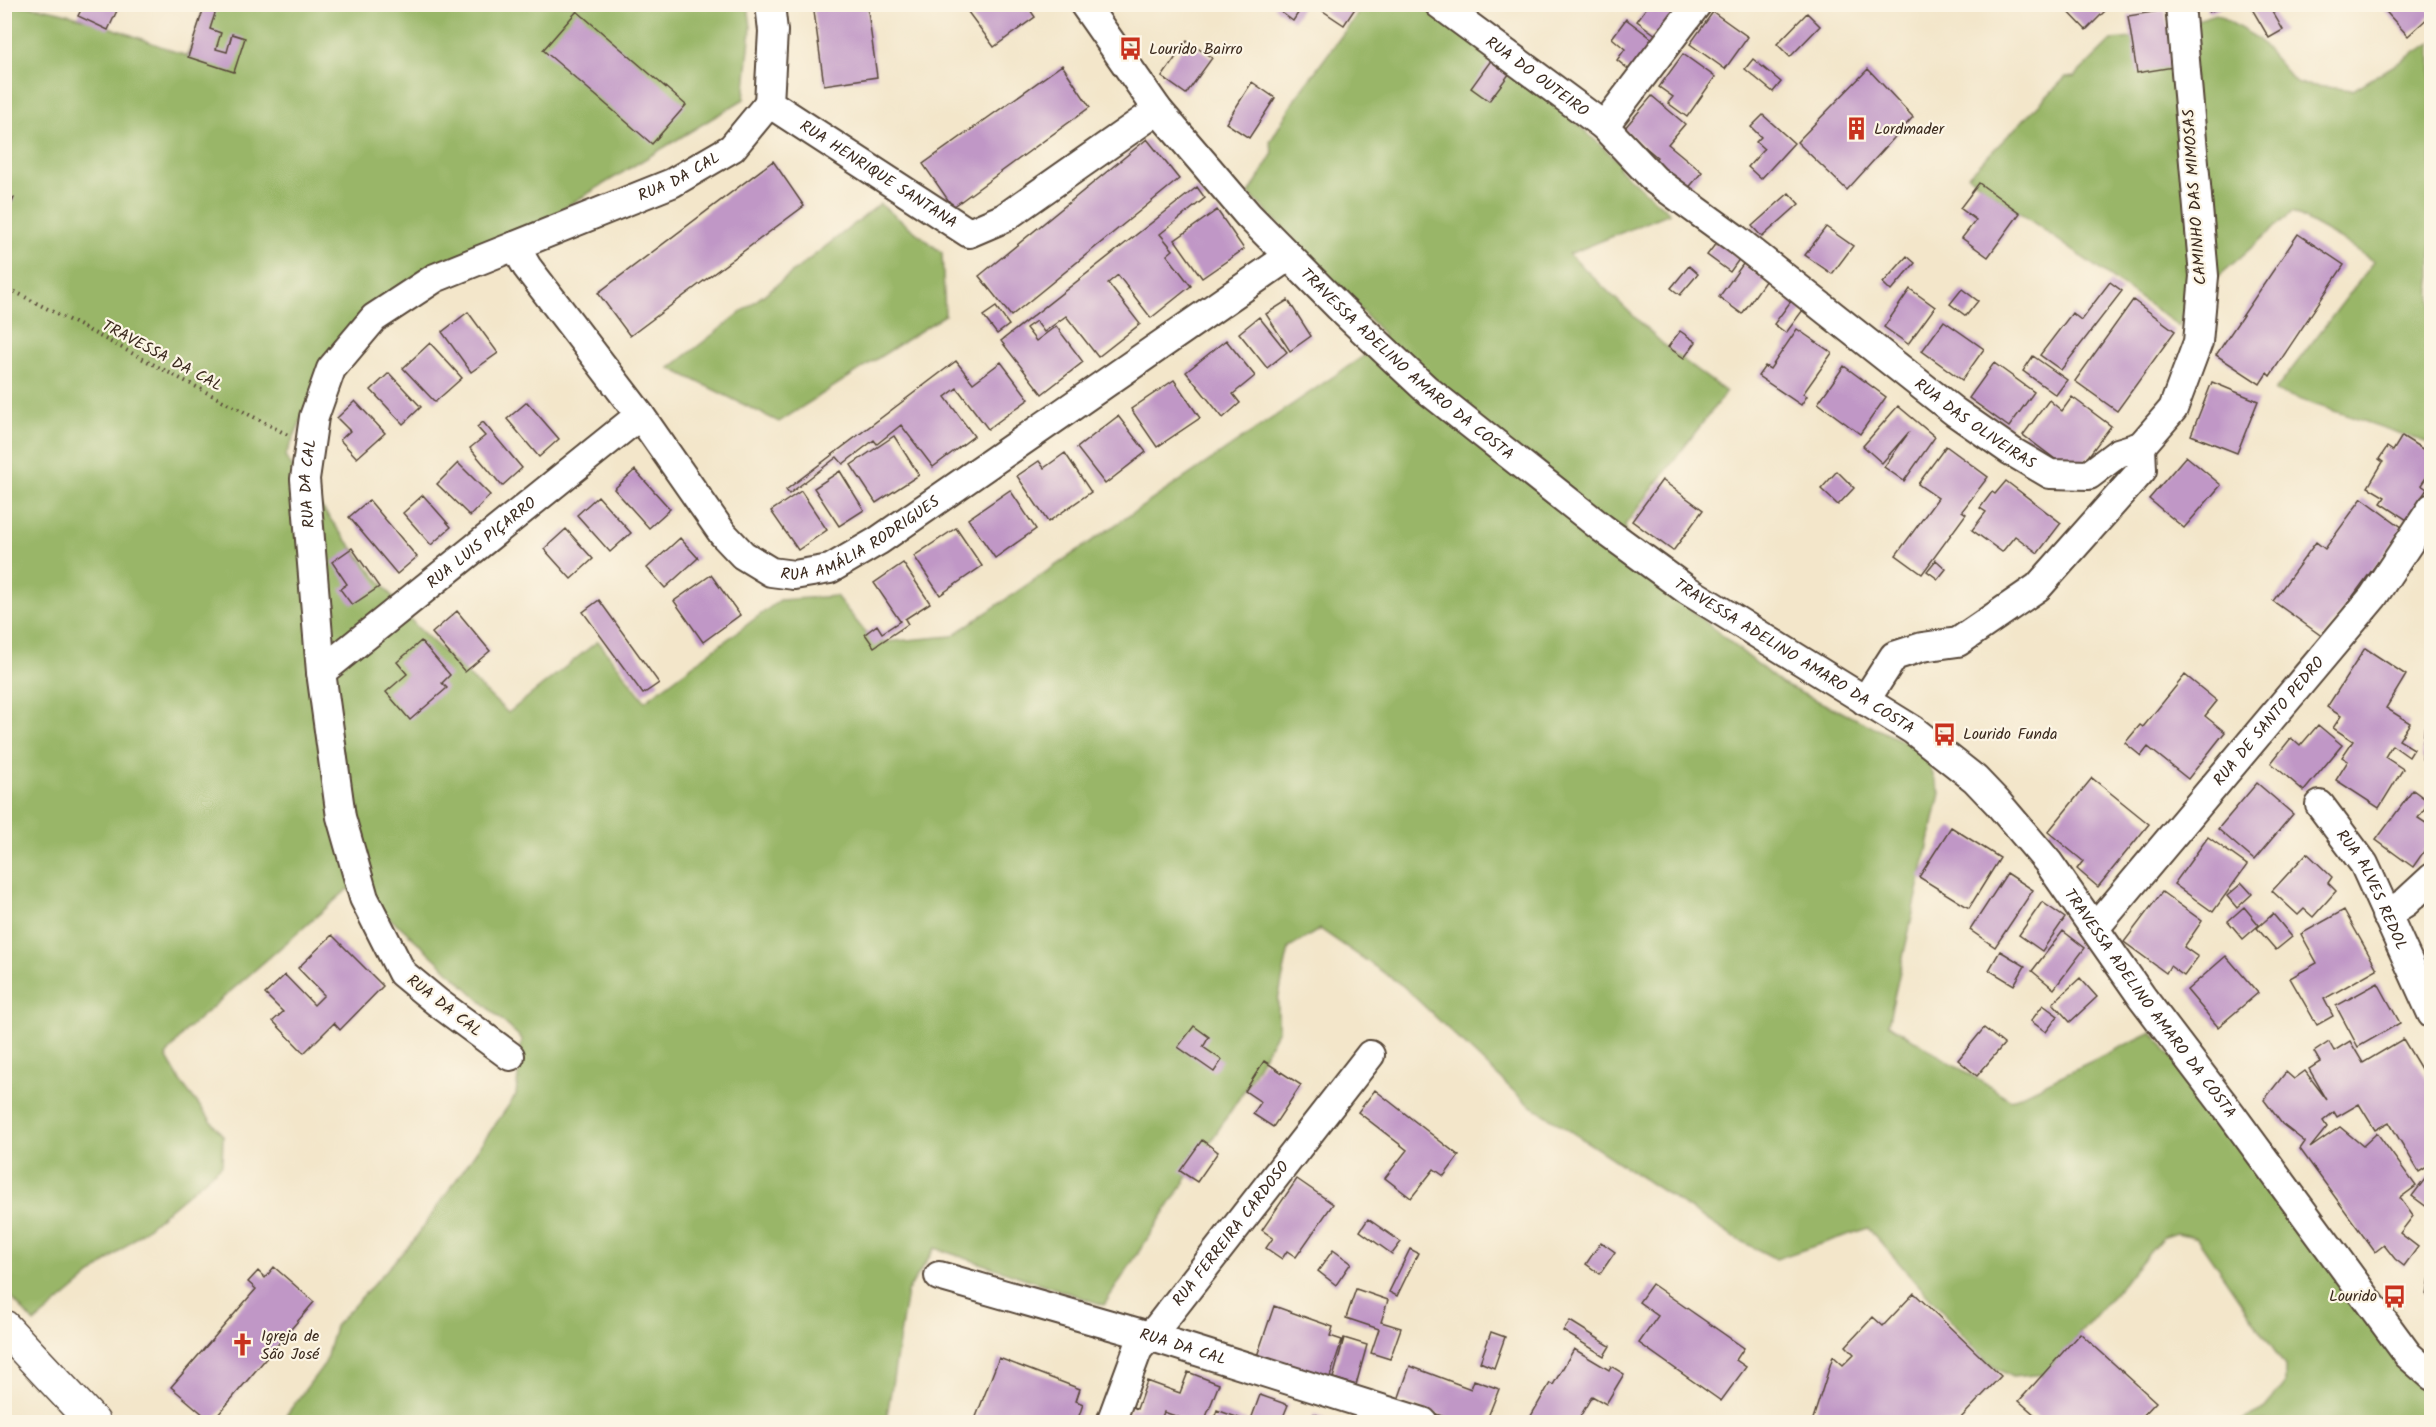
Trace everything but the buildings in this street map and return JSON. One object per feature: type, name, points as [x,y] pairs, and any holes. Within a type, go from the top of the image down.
[{"type":"main road","points":[[4,1328],[93,1422]]},
{"type":"street","points":[[770,4],[773,31],[770,103]]},
{"type":"street","name":"TRAVESSA ADELINO AMARO DA COSTA","points":[[1084,4],[1158,110],[1248,215],[1425,388],[1602,528],[1688,590],[1913,730],[1975,779],[2048,862],[2142,997],[2231,1114],[2400,1345],[2432,1377]]},
{"type":"street","name":"RUA DO OUTEIRO","points":[[1439,4],[1604,126]]},
{"type":"street","points":[[1604,126],[1697,4]]},
{"type":"street","name":"CAMINHO DAS MIMOSAS","points":[[2141,446],[2174,409],[2198,342],[2204,276],[2180,4]]},
{"type":"street","name":"RUA HENRIQUE SANTANA","points":[[770,103],[969,233],[1004,218],[1158,110]]},
{"type":"street","name":"RUA DA CAL","points":[[510,1056],[402,973],[364,898],[341,817],[321,672],[306,479],[314,417],[331,369],[374,318],[435,278],[672,183],[732,148],[770,103]]},
{"type":"street","name":"RUA DAS OLIVEIRAS","points":[[1604,126],[1655,180],[1736,239],[1955,412],[2011,451],[2050,474],[2089,475],[2118,453],[2141,446]]},
{"type":"street","name":"RUA AMÁLIA RODRIGUES","points":[[515,246],[527,267],[640,415],[723,534],[743,555],[771,572],[794,575],[830,568],[878,541],[1289,256]]},
{"type":"street","name":"RUA LUIS PIÇARRO","points":[[321,672],[640,415]]},
{"type":"street","points":[[1864,701],[1894,656],[1922,646],[1958,642],[2038,587],[2142,470],[2141,446]]},
{"type":"street","name":"RUA DE SANTO PEDRO","points":[[2095,928],[2373,597],[2432,508]]},
{"type":"street","name":"RUA ALVES REDOL","points":[[2320,805],[2364,864],[2432,1014]]},
{"type":"street","points":[[2386,915],[2406,902],[2432,878]]},
{"type":"street","name":"RUA FERREIRA CARDOSO","points":[[1111,1422],[1138,1349],[1370,1055]]},
{"type":"street","name":"RUA DA CAL","points":[[939,1275],[1149,1336],[1373,1415],[1423,1422]]},
{"type":"path","name":"TRAVESSA DA CAL","points":[[4,286],[310,446]]},
{"type":"green space","points":[[4,5],[27,6],[73,15],[187,56],[205,5],[748,5],[751,27],[744,99],[516,237],[420,286],[307,407],[285,457],[339,531],[416,626],[508,713],[598,641],[645,701],[780,600],[836,596],[874,643],[952,636],[1365,355],[1384,335],[1249,194],[1273,153],[1270,142],[1295,99],[1364,5],[1428,5],[1560,108],[1621,164],[1618,168],[1670,213],[1569,254],[1667,348],[1726,392],[1625,525],[1632,562],[1782,684],[1924,751],[1940,793],[1888,1024],[2011,1100],[2152,1032],[2431,1385],[2431,1422],[2239,1422],[2263,1410],[2285,1384],[2285,1366],[2197,1238],[2177,1233],[2162,1238],[2045,1374],[2012,1377],[1989,1364],[1868,1228],[1776,1259],[1733,1237],[1524,1101],[1403,986],[1320,929],[1289,948],[1278,1000],[1278,1030],[1245,1089],[1104,1305],[935,1248],[907,1292],[886,1422],[281,1422],[325,1363],[335,1326],[414,1240],[516,1095],[522,1039],[401,927],[348,889],[186,1030],[166,1056],[181,1082],[223,1136],[222,1165],[34,1323],[4,1289]]},
{"type":"green space","points":[[2216,14],[2257,38],[2297,84],[2353,90],[2431,43],[2431,444],[2275,391],[2374,262],[2340,239],[2292,212],[2187,304],[2179,326],[1968,176],[2066,77],[2075,76],[2112,40],[2143,37]]},
{"type":"green space","points":[[880,204],[942,253],[945,315],[779,422],[670,368]]},
{"type":"place","name":"Lourido Bairro","points":[[1131,49]]},
{"type":"place","name":"Lordmader","points":[[1856,129]]},
{"type":"place","name":"Lourido Funda","points":[[1945,734]]},
{"type":"place","name":"Lourido","points":[[2395,1296]]},
{"type":"place","name":"Igreja de São José","points":[[243,1345]]}]
